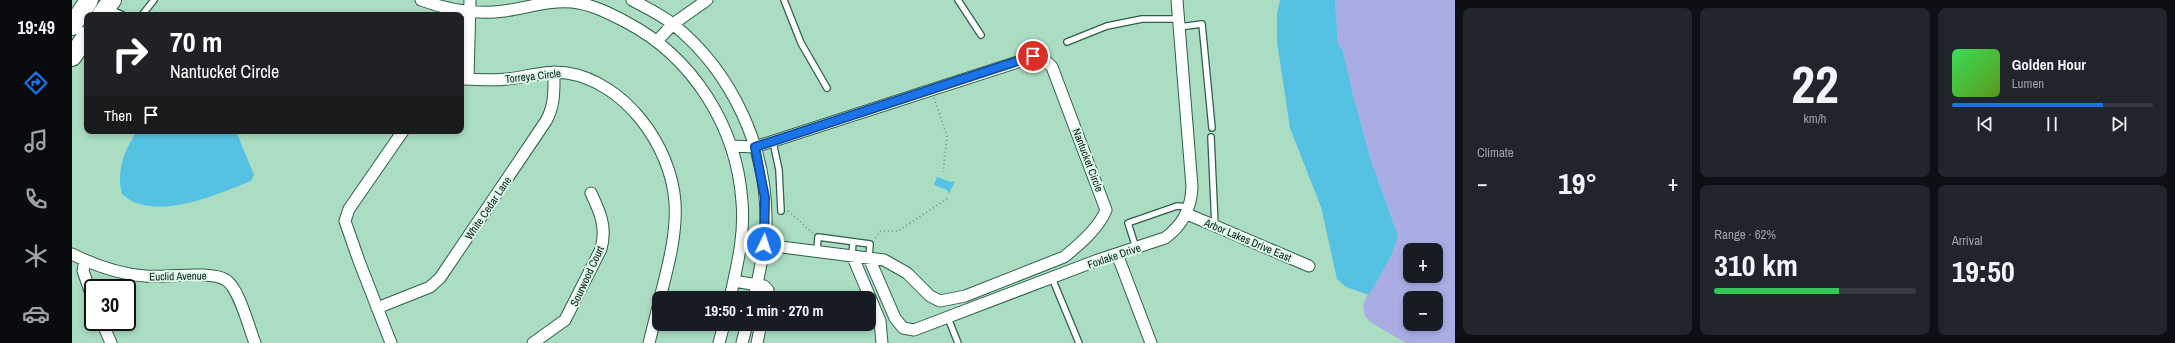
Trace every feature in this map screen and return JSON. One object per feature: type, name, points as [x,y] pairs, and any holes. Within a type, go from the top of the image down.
[{"type":"main road","points":[[72,26],[89,0]]},
{"type":"main road","points":[[72,57],[84,39]]},
{"type":"street","points":[[420,0],[442,8],[469,12],[505,11],[557,1],[573,2],[587,5],[614,15],[658,41],[678,60],[700,86],[716,111],[731,146],[741,189],[743,214],[742,242],[732,291]]},
{"type":"street","points":[[465,79],[470,0]]},
{"type":"street","points":[[632,0],[673,24],[704,55],[724,81],[744,118],[755,147],[765,198],[764,244],[756,291]]},
{"type":"street","points":[[658,41],[673,24],[707,0]]},
{"type":"street","points":[[1177,0],[1191,168],[1191,201],[1188,210]]},
{"type":"street","name":"Nantucket Circle","points":[[731,146],[755,147],[773,142],[806,129],[932,90],[1033,56],[1044,59],[1052,67],[1106,210],[1102,220],[1074,250],[1064,257],[953,299],[940,301],[930,296],[907,273],[884,260],[742,242]]},
{"type":"street","name":"Torreya Circle","points":[[465,79],[507,79],[554,72],[586,78],[608,90],[640,120],[659,148],[669,173],[675,202],[673,245],[662,291]]},
{"type":"street","name":"White Cedar Lane","points":[[377,308],[430,287],[440,278],[552,111],[554,100],[554,72]]},
{"type":"street","points":[[392,343],[358,261],[345,221],[350,209],[401,134]]},
{"type":"street","name":"Sourwood Court","points":[[533,343],[565,320],[601,249],[604,227],[601,213],[591,193]]},
{"type":"street","name":"Arbor Lakes Drive East","points":[[1188,210],[1215,226],[1309,266]]},
{"type":"street","name":"Foxlake Drive","points":[[869,258],[894,318],[903,328],[914,330],[1117,254],[1165,238],[1174,231],[1188,210]]},
{"type":"street","name":"Euclid Avenue","points":[[72,254],[98,266],[142,276],[214,275],[227,280],[234,290],[255,343]]},
{"type":"street","points":[[1117,254],[1151,343]]},
{"type":"street","points":[[852,255],[880,321],[882,343]]},
{"type":"street","points":[[85,260],[83,271],[86,279]]},
{"type":"street","points":[[734,281],[757,284],[766,288],[766,291]]},
{"type":"street","points":[[106,331],[111,343]]},
{"type":"street","points":[[649,343],[652,331]]},
{"type":"street","points":[[719,343],[722,331]]},
{"type":"street","points":[[742,343],[745,331]]},
{"type":"street","points":[[757,343],[760,331]]},
{"type":"lane","points":[[144,12],[154,0]]},
{"type":"lane","points":[[784,0],[801,43],[827,88]]},
{"type":"lane","points":[[958,0],[981,34]]},
{"type":"lane","points":[[1067,42],[1106,26],[1142,19],[1202,24],[1212,128]]},
{"type":"lane","points":[[1211,137],[1215,226]]},
{"type":"lane","points":[[773,142],[779,170],[781,211]]},
{"type":"lane","points":[[1136,248],[1128,223],[1177,206],[1188,210]]},
{"type":"lane","points":[[817,251],[818,238],[870,244],[869,258]]},
{"type":"lane","points":[[852,255],[853,242]]},
{"type":"lane","points":[[1052,278],[1079,343]]},
{"type":"lane","points":[[948,318],[958,343]]},
{"type":"path","points":[[932,90],[947,136],[943,172]]},
{"type":"path","points":[[870,244],[882,231],[898,231],[948,198]]},
{"type":"path","points":[[781,211],[789,210],[818,238]]},
{"type":"shaded area","points":[[1280,0],[1335,0],[1338,44],[1343,51],[1353,95],[1371,160],[1398,236],[1392,254],[1369,295],[1346,287],[1337,279],[1321,207],[1290,128],[1277,42],[1277,14]]},
{"type":"shaded area","points":[[1335,0],[1455,0],[1455,343],[1406,343],[1370,322],[1365,316],[1363,306],[1366,298],[1392,254],[1398,236],[1371,160],[1353,95],[1343,51],[1338,44]]},
{"type":"shaded area","points":[[135,134],[237,134],[254,175],[251,181],[224,192],[179,205],[150,206],[136,203],[122,194],[120,186],[122,161]]},
{"type":"shaded area","points":[[937,177],[951,182],[955,181],[949,194],[947,190],[934,185]]},
{"type":"route","points":[[764,244],[766,227],[765,198],[755,147],[773,142],[806,129],[1033,56]]}]
